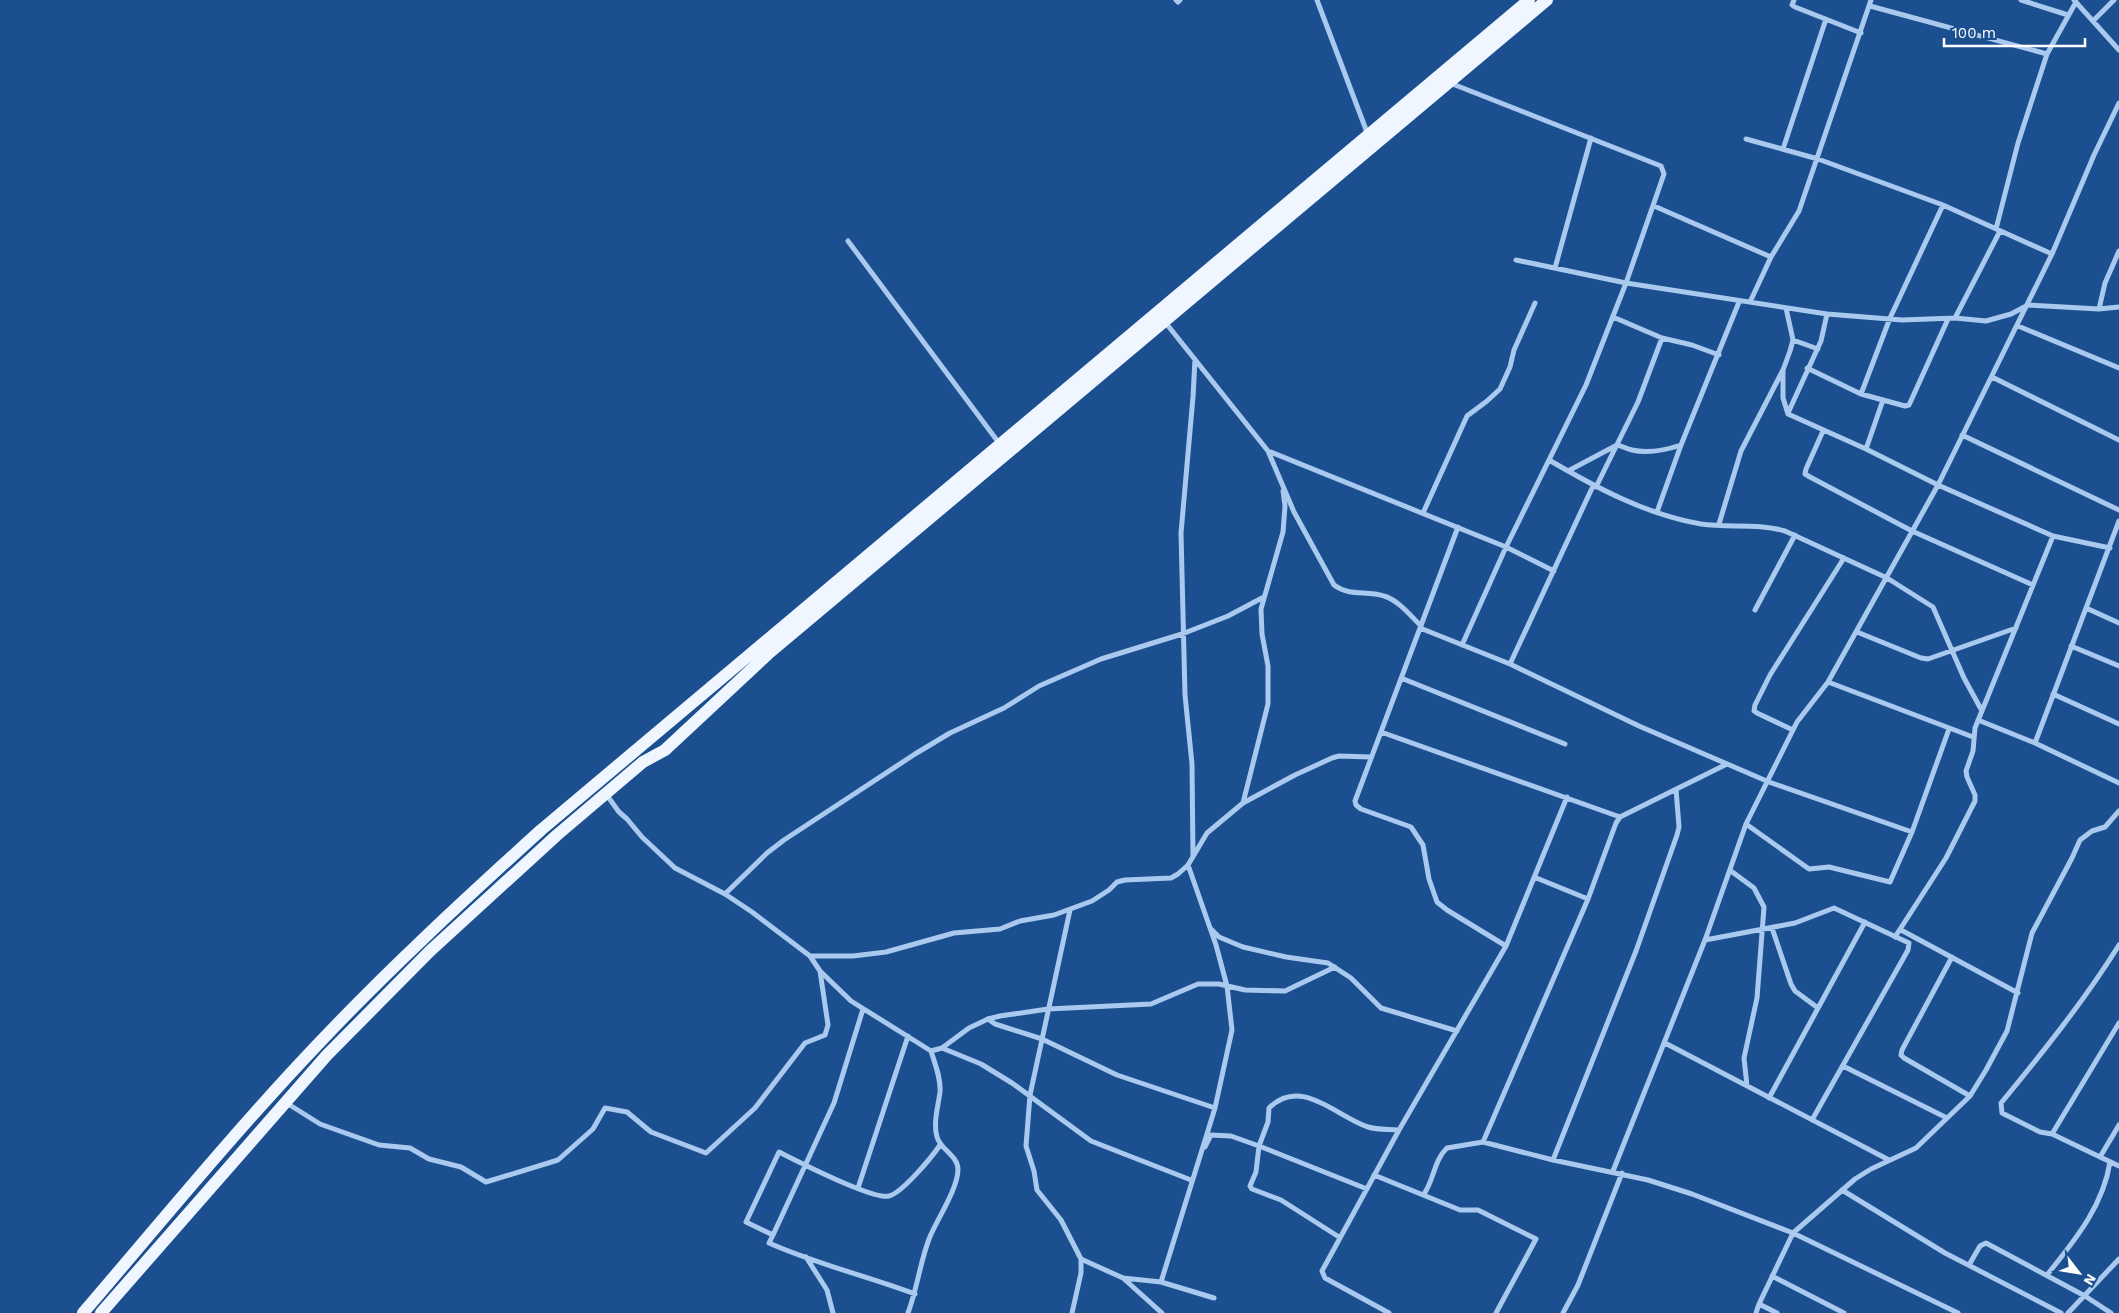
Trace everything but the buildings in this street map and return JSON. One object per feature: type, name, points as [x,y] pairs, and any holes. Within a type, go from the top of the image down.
[{"type":"main road","points":[[101,1313],[327,1055],[430,951],[557,835],[643,762],[665,750],[768,654],[1165,322],[1529,0]]},
{"type":"main road","points":[[83,1313],[256,1112],[320,1042],[417,944],[541,830],[1000,443],[1370,142],[1450,82],[1547,0]]},
{"type":"street","points":[[1176,0],[1178,2],[1180,0]]},
{"type":"street","points":[[1317,0],[1370,142]]},
{"type":"street","points":[[1794,0],[1792,5],[1795,7],[1861,33]]},
{"type":"street","points":[[2021,0],[2068,15]]},
{"type":"street","points":[[2094,21],[2114,0]]},
{"type":"street","points":[[1955,318],[1998,230],[2018,143],[2047,54],[2075,1],[2119,50]]},
{"type":"street","points":[[1750,302],[1771,257],[1799,211],[1870,3],[2047,54]]},
{"type":"street","points":[[1784,150],[1826,19]]},
{"type":"street","points":[[1450,82],[1661,166],[1664,174],[1626,283],[1586,385],[1506,547],[1462,644]]},
{"type":"street","points":[[1612,1171],[1705,940],[1731,871],[1746,824],[1769,782],[1793,730],[1807,708],[1828,682],[1938,485],[2028,305],[2119,103]]},
{"type":"street","points":[[1555,268],[1591,138]]},
{"type":"street","points":[[1746,139],[1818,158],[1943,205],[2052,254]]},
{"type":"street","points":[[1861,394],[1890,318],[1943,205]]},
{"type":"street","points":[[1654,206],[1771,257]]},
{"type":"street","points":[[848,241],[1000,443]]},
{"type":"street","points":[[2099,308],[2105,283],[2119,251]]},
{"type":"street","points":[[1516,260],[1626,283],[1739,302],[1827,314],[1890,318],[1986,320],[2011,314],[2028,305],[2119,307]]},
{"type":"street","points":[[1657,512],[1739,302]]},
{"type":"street","points":[[1423,514],[1467,416],[1500,389],[1510,367],[1514,350],[1535,303]]},
{"type":"street","points":[[1719,524],[1741,452],[1783,370],[1793,340],[1786,308]]},
{"type":"street","points":[[1788,414],[1807,368],[1818,349],[1827,314]]},
{"type":"street","points":[[1613,317],[1662,338],[1692,345],[1719,355]]},
{"type":"street","points":[[1807,368],[1861,394],[1905,406],[1910,405],[1948,319]]},
{"type":"street","points":[[1165,322],[1268,451],[1294,512],[1334,585],[1346,592],[1386,596],[1394,600],[1420,627],[1510,664],[1639,726],[1769,782],[1912,832]]},
{"type":"street","points":[[2018,326],[2119,368]]},
{"type":"street","points":[[1510,664],[1594,486],[1638,402],[1662,338]]},
{"type":"street","points":[[1793,340],[1818,349]]},
{"type":"street","points":[[1193,858],[1192,764],[1185,695],[1182,634],[1181,533],[1195,359]]},
{"type":"street","points":[[1783,370],[1783,398],[1788,414],[1823,431],[1866,448],[1938,485],[2052,536],[2110,548]]},
{"type":"street","points":[[1992,377],[2119,440]]},
{"type":"street","points":[[1866,448],[1883,400]]},
{"type":"street","points":[[1823,431],[1805,474],[1912,531],[2033,585]]},
{"type":"street","points":[[1962,436],[2119,510]]},
{"type":"street","points":[[1568,472],[1617,445],[1633,451],[1647,452],[1682,445]]},
{"type":"street","points":[[1268,451],[1458,527],[1554,570]]},
{"type":"street","points":[[1548,460],[1594,486],[1657,512],[1701,524],[1771,527],[1794,535],[1887,578],[1933,607],[1964,678],[1982,711]]},
{"type":"street","points":[[1243,803],[1268,704],[1268,666],[1262,634],[1261,609],[1262,598],[1280,550],[1283,532],[1285,506],[1282,483]]},
{"type":"street","points":[[2035,743],[2119,521]]},
{"type":"street","points":[[1458,527],[1371,757],[1356,799],[1356,805],[1361,810],[1411,827],[1423,845],[1429,879],[1437,902],[1506,946]]},
{"type":"street","points":[[1755,610],[1794,535]]},
{"type":"street","points":[[1895,937],[1946,858],[1975,801],[1975,795],[1966,771],[1973,751],[1973,737],[1978,720],[2052,536]]},
{"type":"street","points":[[2113,540],[2119,542]]},
{"type":"street","points":[[1793,730],[1757,714],[1754,711],[1755,705],[1770,675],[1844,558]]},
{"type":"street","points":[[725,894],[767,853],[784,840],[907,758],[950,733],[1004,708],[1039,686],[1101,659],[1182,634],[1228,616],[1262,598]]},
{"type":"street","points":[[2086,608],[2119,623]]},
{"type":"street","points":[[1857,632],[1922,658],[1936,657],[1952,649],[2016,628]]},
{"type":"street","points":[[2071,646],[2119,666]]},
{"type":"street","points":[[1401,678],[1565,744]]},
{"type":"street","points":[[1828,682],[1973,737]]},
{"type":"street","points":[[2053,694],[2119,724]]},
{"type":"street","points":[[1978,720],[2035,743],[2119,783]]},
{"type":"street","points":[[1746,824],[1809,869],[1829,867],[1890,882],[1912,832],[1949,729]]},
{"type":"street","points":[[1381,732],[1620,817]]},
{"type":"street","points":[[810,956],[854,956],[886,952],[954,933],[1000,929],[1020,921],[1054,915],[1100,898],[1117,882],[1171,878],[1188,865],[1207,833],[1243,803],[1295,775],[1332,758],[1339,756],[1371,757]]},
{"type":"street","points":[[1484,1142],[1588,899],[1616,823],[1620,817],[1727,764]]},
{"type":"street","points":[[1553,1160],[1636,951],[1677,835],[1679,820],[1676,789]]},
{"type":"street","points":[[606,794],[642,838],[675,868],[725,894],[752,912],[810,956],[820,970],[850,1001],[931,1051],[940,1081],[936,1132],[940,1145],[956,1161],[958,1171],[946,1208],[936,1223],[928,1241],[915,1294],[908,1313]]},
{"type":"street","points":[[1389,1313],[1326,1278],[1322,1270],[1399,1130],[1506,946],[1567,797]]},
{"type":"street","points":[[1756,1313],[1793,1233],[1855,1179],[1889,1160],[1916,1148],[1970,1096],[2007,1031],[2032,932],[2075,849],[2086,834],[2105,827],[2119,811]]},
{"type":"street","points":[[1188,865],[1227,986],[1232,1030],[1215,1108],[1197,1165]]},
{"type":"street","points":[[1731,871],[1747,882],[1759,896],[1764,907],[1758,998],[1744,1058],[1747,1086]]},
{"type":"street","points":[[1534,877],[1588,899]]},
{"type":"street","points":[[1705,940],[1795,923],[1834,908],[1909,943],[1812,1120]]},
{"type":"street","points":[[1070,910],[1030,1095],[1026,1146],[1034,1171],[1037,1190],[1062,1220],[1081,1260],[1081,1273],[1072,1313]]},
{"type":"street","points":[[1769,1098],[1865,922]]},
{"type":"street","points":[[1209,927],[1219,937],[1243,946],[1286,957],[1323,962],[1335,967],[1351,978],[1381,1008],[1457,1031]]},
{"type":"street","points":[[1772,928],[1795,991],[1818,1008]]},
{"type":"street","points":[[1901,930],[2018,993]]},
{"type":"street","points":[[2119,945],[2099,977],[2052,1040],[2001,1103],[2002,1113],[2040,1132],[2052,1134],[2119,1166]]},
{"type":"street","points":[[1952,957],[1901,1054],[1904,1058],[1970,1096]]},
{"type":"street","points":[[931,1051],[942,1048],[969,1028],[988,1019],[1048,1009],[1151,1004],[1198,984],[1219,984],[1245,990],[1285,990],[1335,967]]},
{"type":"street","points":[[285,1102],[320,1124],[379,1145],[410,1148],[429,1159],[461,1167],[486,1182],[558,1160],[593,1129],[605,1108],[627,1112],[651,1132],[706,1153],[755,1108],[805,1043],[825,1034],[828,1025],[820,970]]},
{"type":"street","points":[[863,1009],[834,1103],[769,1243],[794,1254],[806,1256],[915,1294]]},
{"type":"street","points":[[988,1019],[995,1024],[1042,1039],[1117,1074],[1215,1108]]},
{"type":"street","points":[[2052,1134],[2119,1023]]},
{"type":"street","points":[[858,1188],[908,1036]]},
{"type":"street","points":[[1665,1043],[1889,1160]]},
{"type":"street","points":[[942,1048],[981,1064],[1030,1095],[1091,1141],[1191,1180]]},
{"type":"street","points":[[1842,1066],[1947,1118]]},
{"type":"street","points":[[1339,1238],[1281,1200],[1252,1189],[1250,1186],[1256,1172],[1259,1146],[1268,1122],[1269,1108],[1273,1104],[1298,1095],[1331,1106],[1369,1128],[1399,1130]]},
{"type":"street","points":[[2100,1157],[2119,1125]]},
{"type":"street","points":[[1161,1282],[1191,1180],[1211,1135],[1231,1136],[1366,1189]]},
{"type":"street","points":[[1424,1194],[1440,1158],[1447,1148],[1484,1142],[1553,1160],[1622,1173],[1692,1194],[1793,1233],[1958,1313]]},
{"type":"street","points":[[773,1234],[746,1222],[779,1152],[806,1166],[858,1188],[882,1196],[889,1196],[896,1192],[927,1163],[940,1145]]},
{"type":"street","points":[[2047,1276],[2086,1226],[2105,1184],[2110,1162]]},
{"type":"street","points":[[1563,1313],[1578,1284],[1622,1173]]},
{"type":"street","points":[[1374,1175],[1460,1210],[1478,1210],[1536,1240],[1496,1313]]},
{"type":"street","points":[[1842,1190],[1968,1265],[2061,1313]]},
{"type":"street","points":[[1968,1265],[1980,1246],[1986,1243],[2085,1296],[2111,1313]]},
{"type":"street","points":[[806,1256],[828,1290],[834,1313]]},
{"type":"street","points":[[2068,1313],[2119,1259]]},
{"type":"street","points":[[1081,1260],[1123,1278],[1161,1282],[1214,1298]]},
{"type":"street","points":[[1772,1276],[1844,1313]]},
{"type":"street","points":[[1123,1278],[1162,1313]]},
{"type":"street","points":[[1759,1304],[1776,1313]]}]
